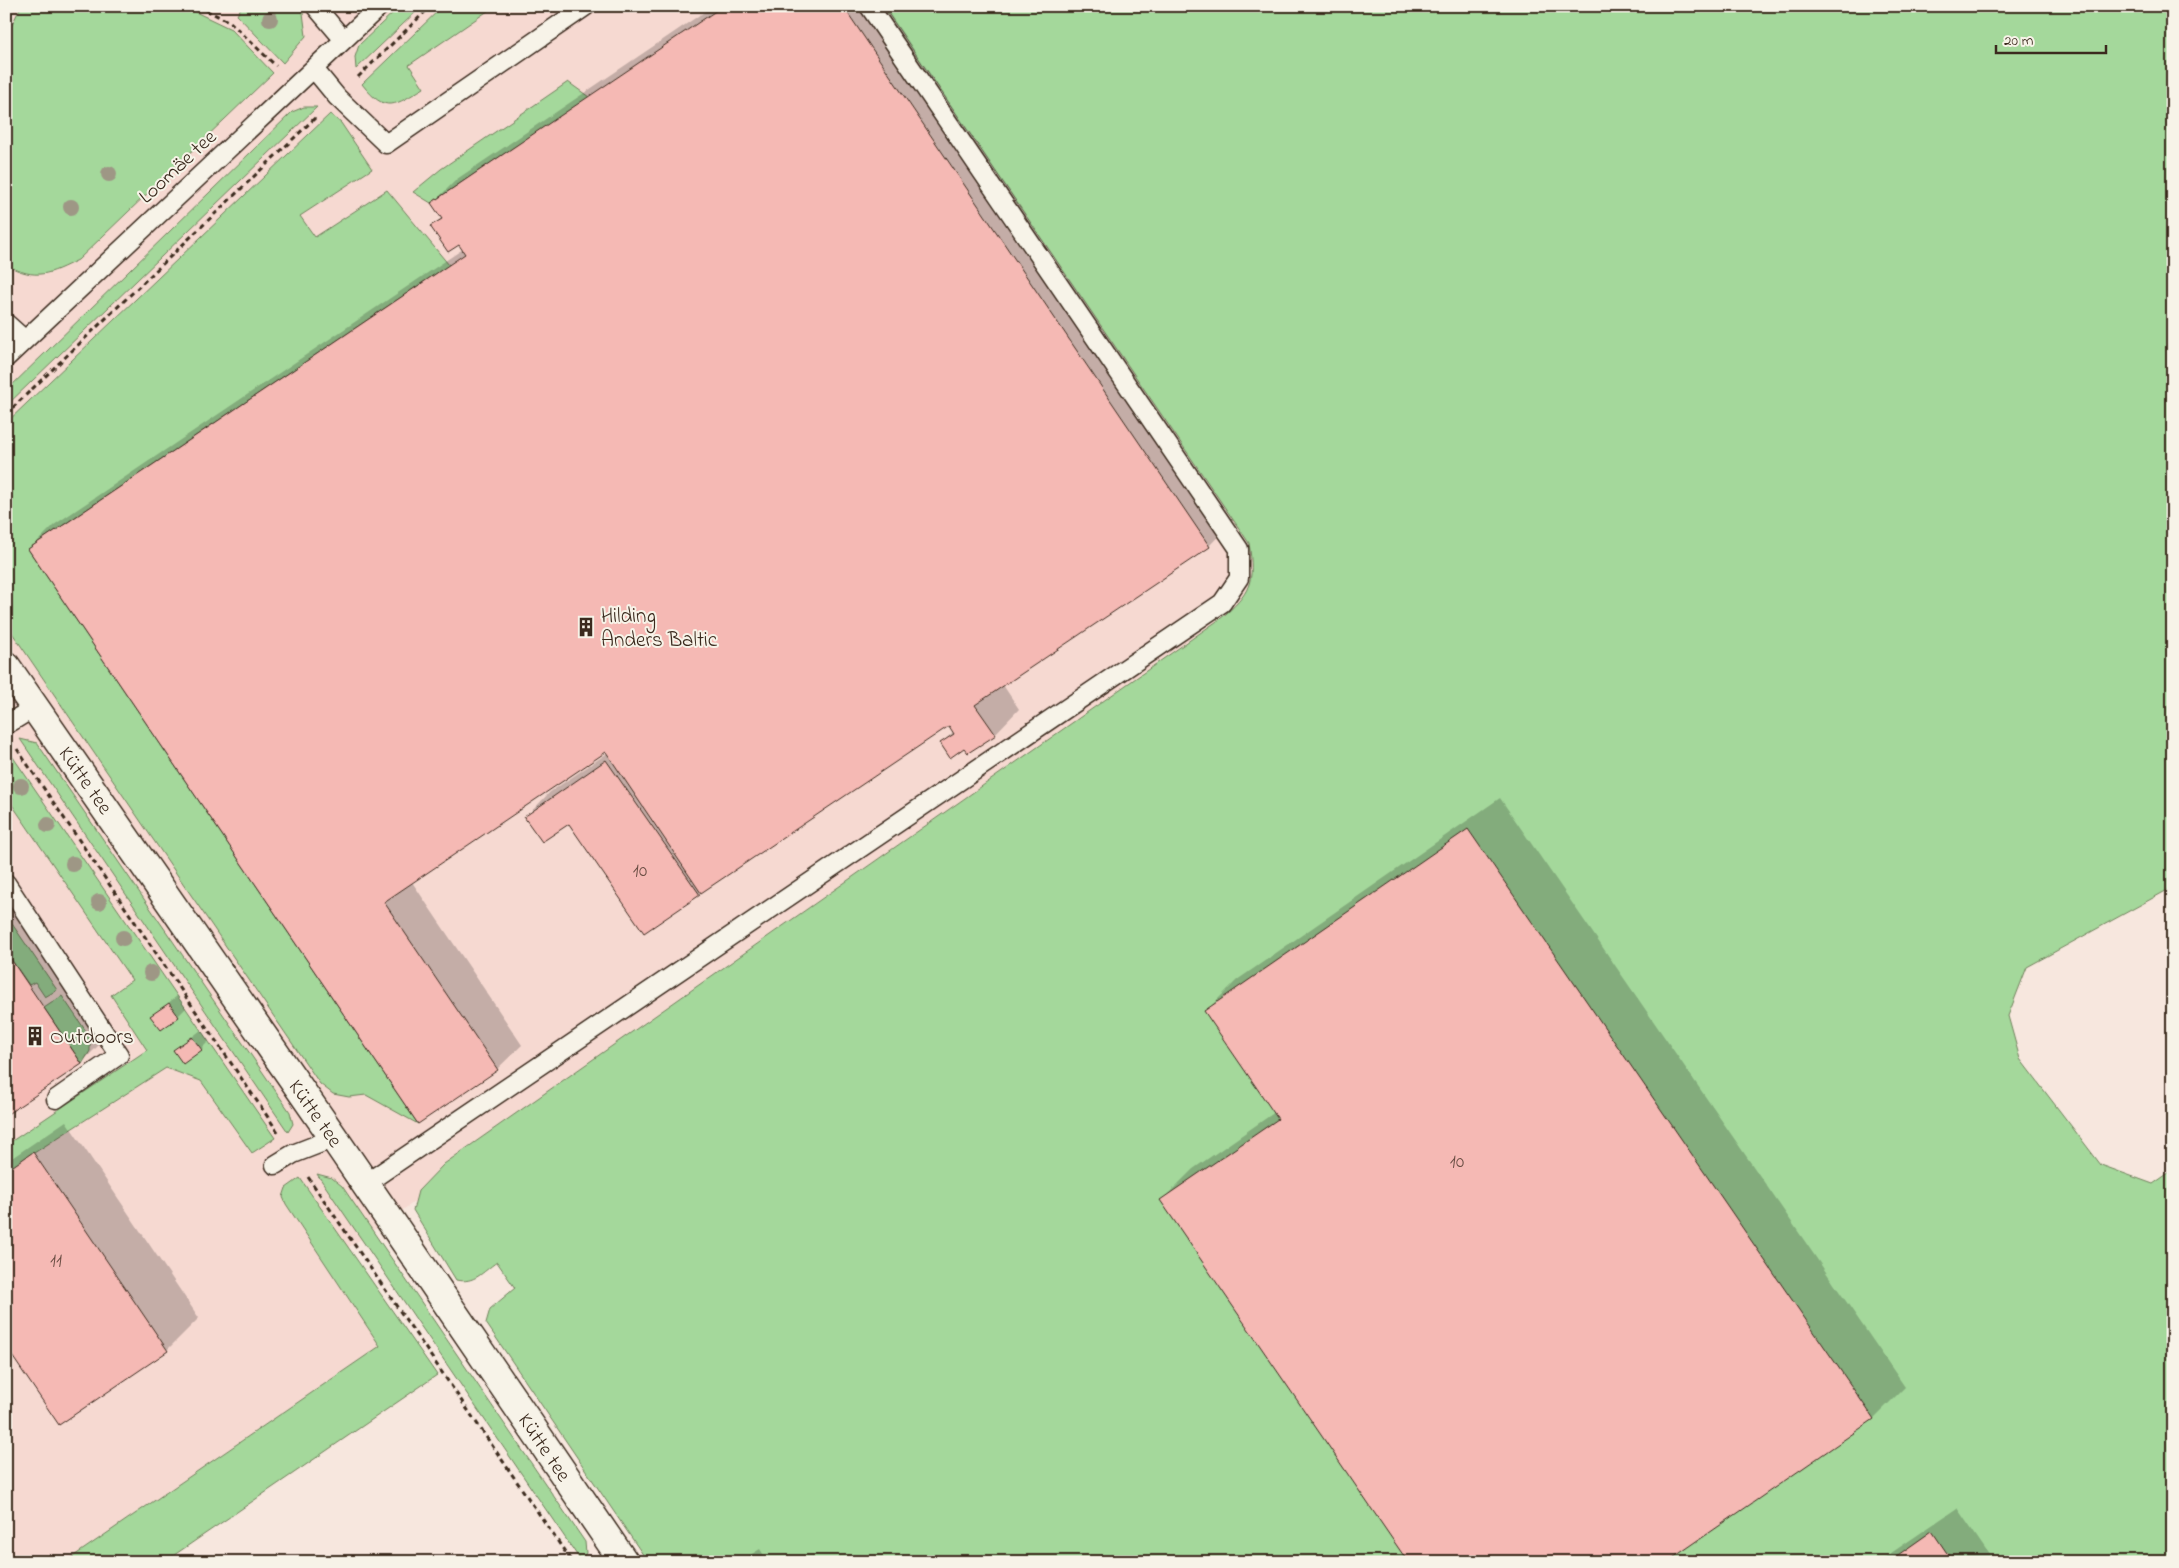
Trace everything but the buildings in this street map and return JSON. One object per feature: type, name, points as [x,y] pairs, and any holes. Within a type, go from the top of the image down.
[{"type":"street","name":"Kütte tee","points":[[6,666],[334,1138],[624,1562]]},
{"type":"lane","points":[[315,6],[344,40]]},
{"type":"lane","name":"Loomäe tee","points":[[6,358],[380,6]]},
{"type":"lane","points":[[314,68],[337,97],[386,144],[586,6]]},
{"type":"lane","points":[[365,1184],[1222,603],[1239,578],[1239,549],[869,6]]},
{"type":"lane","points":[[6,323],[25,340]]},
{"type":"lane","points":[[6,725],[35,707]]},
{"type":"lane","points":[[6,883],[120,1055],[56,1099]]},
{"type":"lane","points":[[275,1165],[293,1154],[334,1138]]},
{"type":"path","points":[[198,6],[230,22],[296,85]]},
{"type":"path","points":[[6,414],[431,6]]},
{"type":"shaded area","points":[[6,6],[888,6],[1292,592],[348,1248],[435,1377],[164,1562],[6,1562]]},
{"type":"green space","points":[[21,6],[183,6],[231,29],[273,73],[78,260],[43,274],[26,273],[6,265],[6,37]]},
{"type":"green space","points":[[242,6],[296,6],[303,13],[306,36],[283,63],[237,15]]},
{"type":"green space","points":[[400,6],[422,6],[356,69],[355,57],[359,45]]},
{"type":"green space","points":[[443,6],[495,6],[409,65],[424,88],[405,99],[391,104],[378,100],[370,94],[362,84]]},
{"type":"green space","points":[[883,6],[2173,6],[2173,887],[2027,967],[2008,1016],[2020,1059],[2101,1165],[2153,1184],[2173,1170],[2173,1562],[755,1562],[752,1556],[743,1562],[648,1562],[486,1323],[490,1309],[515,1288],[497,1262],[473,1279],[456,1280],[413,1210],[418,1191],[444,1164],[1220,619],[1244,594],[1251,577],[1249,543]]},
{"type":"green space","points":[[568,82],[589,97],[431,203],[413,192],[441,169]]},
{"type":"green space","points":[[304,107],[317,107],[6,406],[6,391],[292,112]]},
{"type":"green space","points":[[330,114],[341,123],[372,169],[300,216],[315,237],[387,190],[449,265],[28,549],[418,1124],[366,1095],[349,1097],[333,1094],[320,1084],[6,624],[6,423]]},
{"type":"green space","points":[[20,739],[37,743],[290,1112],[293,1124],[288,1132]]},
{"type":"green space","points":[[6,747],[275,1138],[252,1153],[201,1081],[166,1068],[6,1171],[6,1145],[147,1050],[111,995],[132,980],[6,796]]},
{"type":"green space","points":[[6,915],[57,990],[45,997],[35,982],[29,985],[6,952],[8,940],[6,938]]},
{"type":"green space","points":[[62,996],[90,1037],[90,1051],[82,1064],[44,1008]]},
{"type":"green space","points":[[317,1174],[332,1178],[342,1186],[585,1542],[586,1553],[581,1561]]},
{"type":"green space","points":[[300,1178],[437,1375],[164,1562],[65,1562],[380,1346],[286,1204],[283,1197],[286,1188]]},
{"type":"place","name":"Hilding Anders Baltic","points":[[586,627]]},
{"type":"place","name":"Outdoors","points":[[35,1036]]}]
